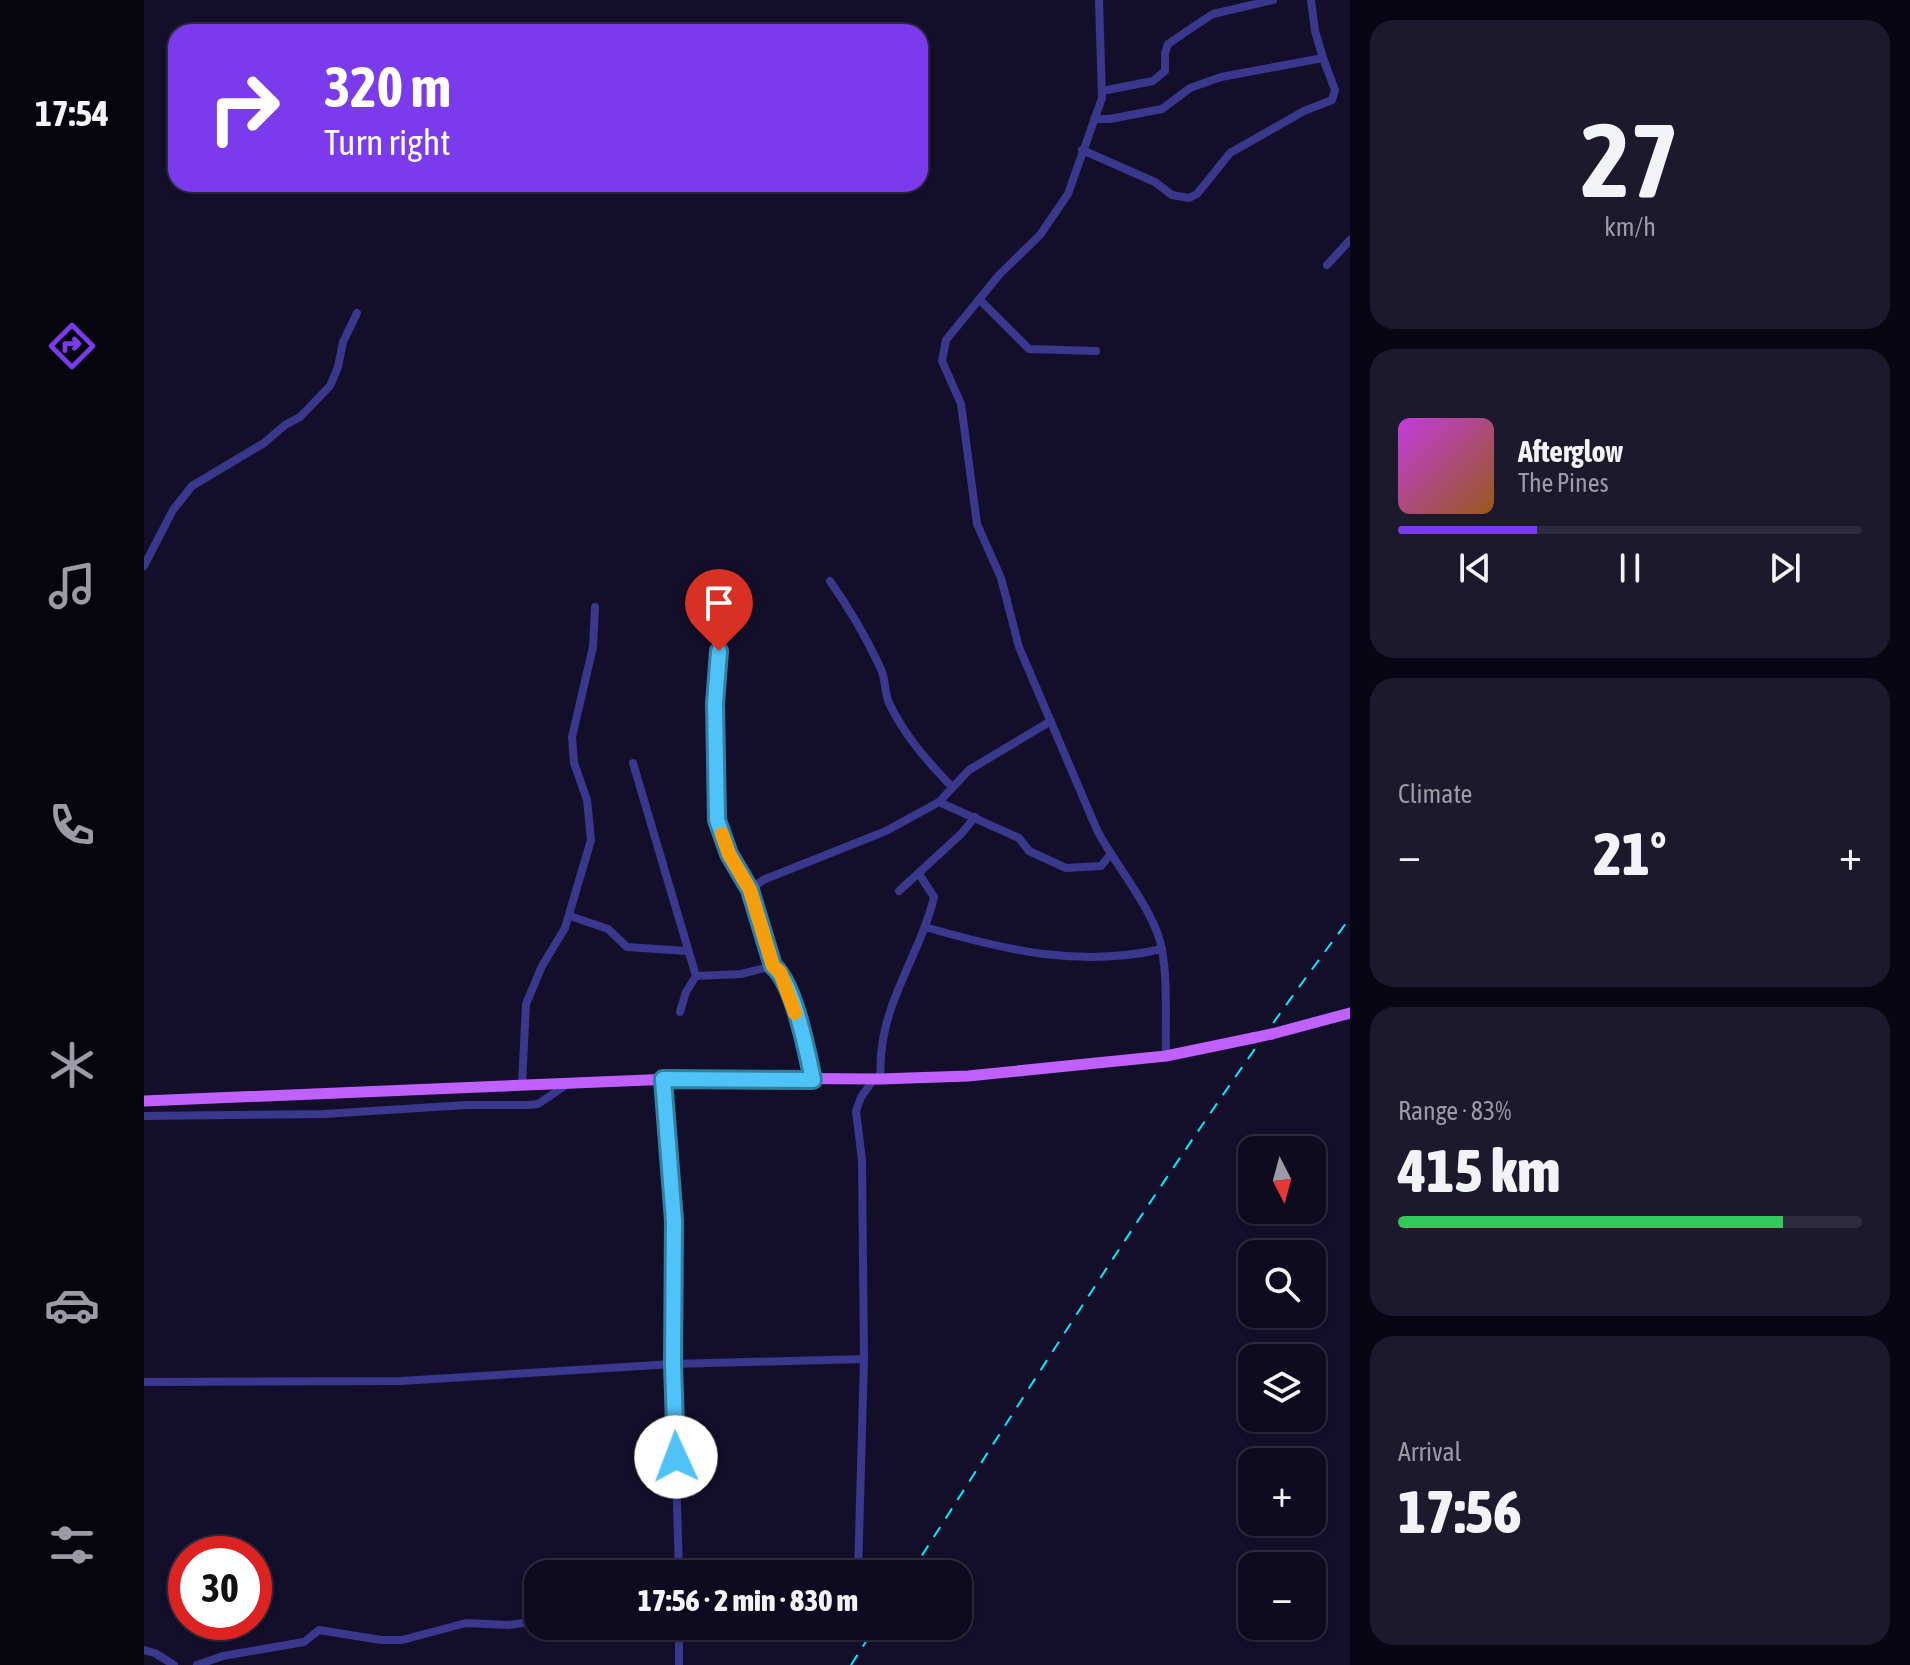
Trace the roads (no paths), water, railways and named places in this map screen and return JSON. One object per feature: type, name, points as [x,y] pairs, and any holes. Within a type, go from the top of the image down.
[{"type":"main road","points":[[144,1101],[663,1079],[813,1080],[968,1076],[1166,1056],[1272,1034],[1350,1013]]},
{"type":"street","points":[[1099,0],[1102,91],[1068,194],[1040,235],[979,299],[946,340],[942,361],[961,404],[977,524],[1001,578],[1019,647],[1110,855],[1140,901],[1162,949],[1166,1056]]},
{"type":"street","points":[[1102,91],[1161,77],[1165,71],[1168,44],[1213,14],[1273,0]]},
{"type":"street","points":[[1082,150],[1155,182],[1172,195],[1189,198],[1197,194],[1230,153],[1304,111],[1332,100],[1335,90],[1315,31],[1311,0]]},
{"type":"street","points":[[1094,119],[1162,109],[1190,88],[1221,77],[1323,58]]},
{"type":"street","points":[[1327,265],[1350,240]]},
{"type":"street","points":[[979,299],[1029,349],[1096,351]]},
{"type":"street","points":[[144,566],[173,510],[192,486],[300,417],[330,386],[343,342],[357,313]]},
{"type":"street","points":[[830,581],[852,612],[882,670],[888,701],[927,761],[952,787]]},
{"type":"street","points":[[724,593],[715,703],[717,820],[729,854],[750,890],[773,966],[780,972],[790,997],[813,1080]]},
{"type":"street","points":[[522,1084],[526,1004],[542,966],[570,916],[591,840],[587,800],[574,763],[572,737],[593,647],[595,607]]},
{"type":"street","points":[[750,890],[763,880],[886,831],[939,802],[969,770],[1051,721]]},
{"type":"street","points":[[633,763],[696,976]]},
{"type":"street","points":[[939,802],[1019,838],[1029,851],[1066,868],[1101,866],[1110,855]]},
{"type":"street","points":[[899,891],[975,817]]},
{"type":"street","points":[[858,1560],[864,1359],[862,1160],[856,1111],[861,1097],[877,1079],[892,1011],[934,897],[919,874]]},
{"type":"street","points":[[570,916],[608,929],[627,947],[687,951]]},
{"type":"street","points":[[925,927],[1010,950],[1057,956],[1100,958],[1162,949]]},
{"type":"street","points":[[696,976],[741,974],[773,966]]},
{"type":"street","points":[[680,1012],[686,992],[696,976]]},
{"type":"street","points":[[663,1079],[674,1221],[673,1364],[679,1560]]},
{"type":"street","points":[[144,1116],[324,1114],[467,1105],[528,1105],[538,1104],[571,1082]]},
{"type":"street","points":[[144,1382],[401,1381],[673,1364],[864,1359]]},
{"type":"street","points":[[197,1665],[223,1656],[304,1642],[316,1630],[381,1640],[402,1640],[466,1623],[524,1623]]},
{"type":"street","points":[[679,1640],[679,1665]]},
{"type":"street","points":[[144,1650],[174,1665]]},
{"type":"railway","points":[[919,1560],[1179,1160],[1350,918]]},
{"type":"railway","points":[[851,1665],[867,1640]]}]
